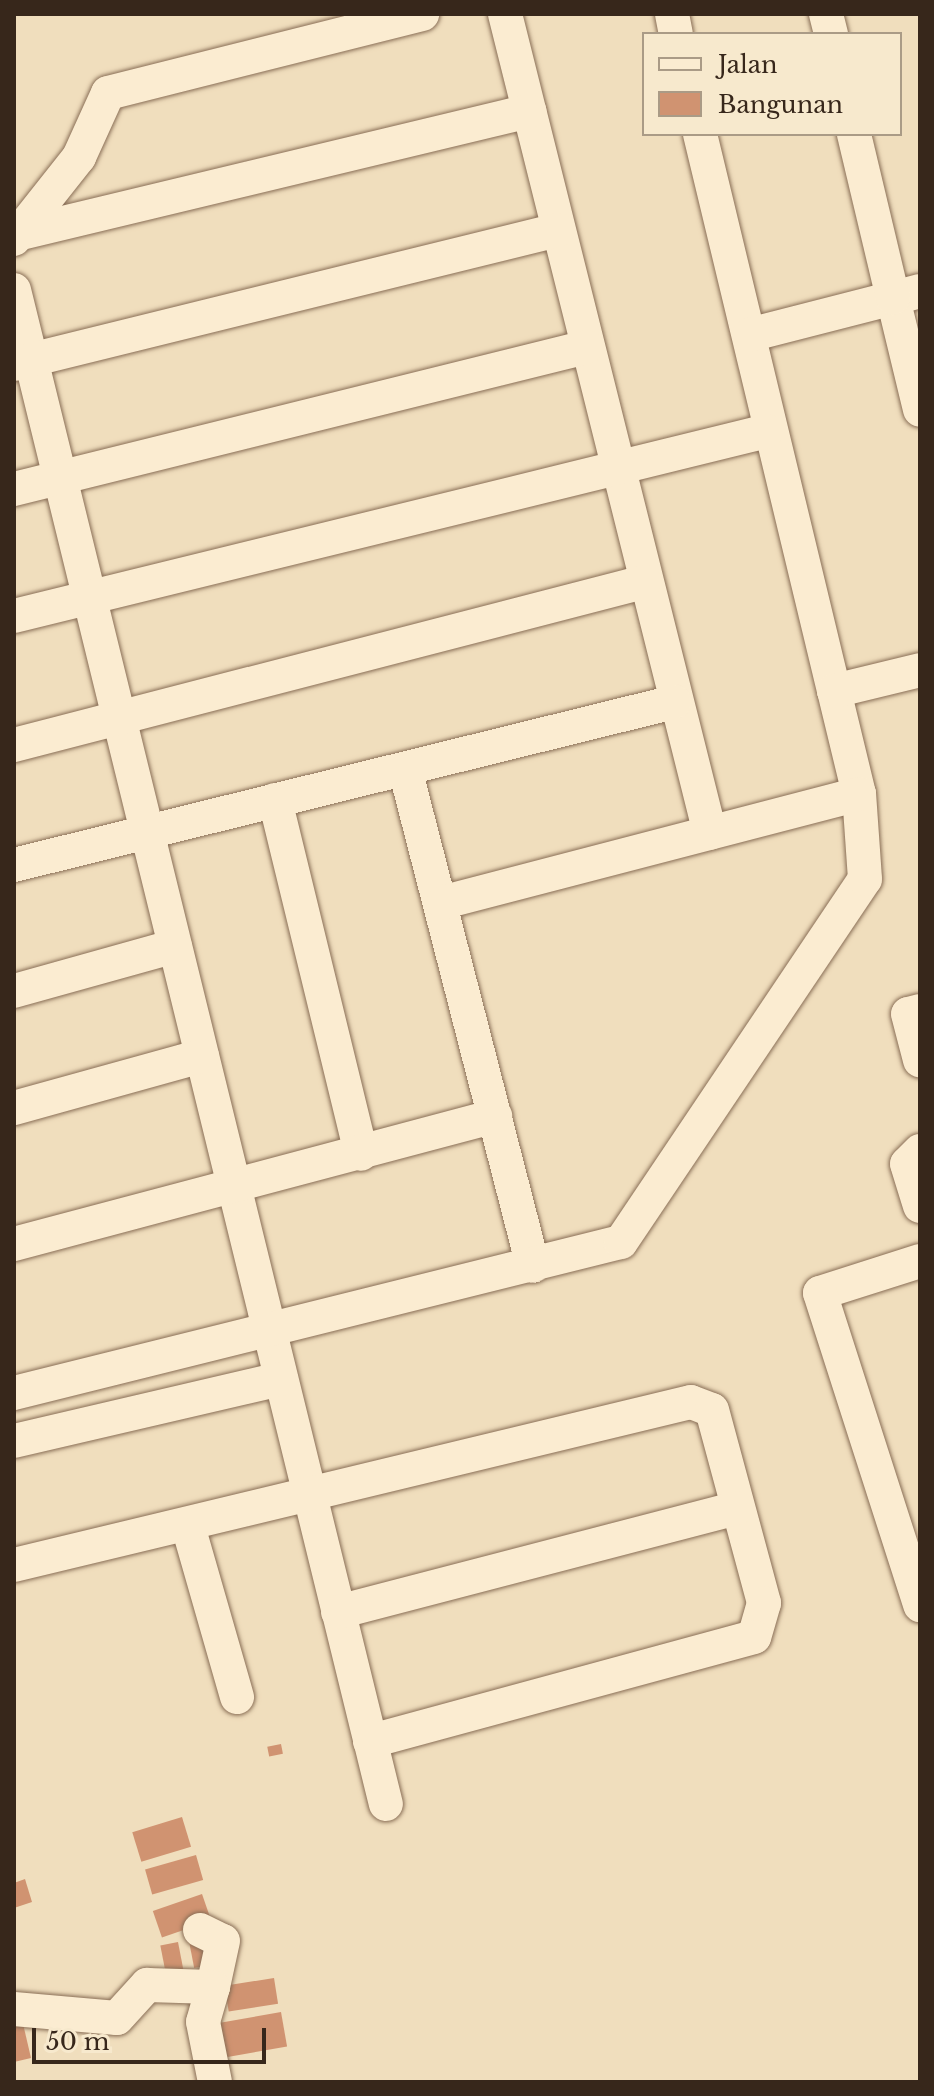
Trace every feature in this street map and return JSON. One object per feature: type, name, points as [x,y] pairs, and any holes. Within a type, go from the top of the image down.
[{"type":"street","points":[[16,236],[79,157],[108,93],[422,14]]},
{"type":"street","points":[[505,14],[674,702],[710,833]]},
{"type":"street","points":[[16,236],[529,111]]},
{"type":"street","points":[[14,1393],[270,1332],[621,1242],[865,879],[859,794],[767,431],[749,335],[700,136]]},
{"type":"street","points":[[855,136],[907,294],[920,410]]},
{"type":"street","points":[[22,361],[558,230]]},
{"type":"street","points":[[14,290],[22,361],[59,476],[386,1804]]},
{"type":"street","points":[[749,335],[907,294]]},
{"type":"street","points":[[14,489],[587,347]]},
{"type":"street","points":[[14,616],[767,431]]},
{"type":"street","points":[[14,745],[644,582]]},
{"type":"street","points":[[834,691],[920,670]]},
{"type":"street","points":[[14,865],[674,702]]},
{"type":"street","points":[[405,769],[444,902],[533,1266]]},
{"type":"street","points":[[444,902],[859,794]]},
{"type":"street","points":[[275,800],[361,1154]]},
{"type":"street","points":[[14,991],[175,946]]},
{"type":"street","points":[[920,1011],[908,1014],[920,1060]]},
{"type":"street","points":[[14,1108],[202,1056]]},
{"type":"street","points":[[14,1244],[234,1189],[495,1116]]},
{"type":"street","points":[[920,1151],[907,1164],[920,1206]]},
{"type":"street","points":[[920,1261],[820,1293],[920,1605]]},
{"type":"street","points":[[14,1441],[281,1379]]},
{"type":"street","points":[[14,1565],[699,1402],[716,1418],[764,1603],[754,1637],[370,1741]]},
{"type":"street","points":[[338,1612],[737,1508]]},
{"type":"street","points":[[188,1526],[237,1697]]},
{"type":"street","points":[[200,1930],[223,1941],[203,2022],[215,2082]]},
{"type":"street","points":[[14,2009],[110,2019],[122,2016],[147,1985],[213,1987]]},
{"type":"building","points":[[281,1744],[283,1754],[269,1756],[267,1747]]},
{"type":"building","points":[[182,1817],[191,1847],[141,1862],[132,1832]]},
{"type":"building","points":[[196,1855],[203,1880],[152,1895],[145,1870]]},
{"type":"building","points":[[25,1879],[32,1902],[14,1908],[14,1883]]},
{"type":"building","points":[[202,1894],[211,1920],[162,1937],[153,1911]]},
{"type":"building","points":[[213,1939],[218,1964],[194,1968],[189,1944]]},
{"type":"building","points":[[178,1942],[184,1974],[167,1978],[160,1945]]},
{"type":"building","points":[[274,1978],[278,2004],[229,2012],[225,1986]]},
{"type":"building","points":[[281,2012],[287,2046],[219,2058],[213,2024]]},
{"type":"building","points":[[21,2015],[31,2058],[14,2062],[14,2017]]}]
